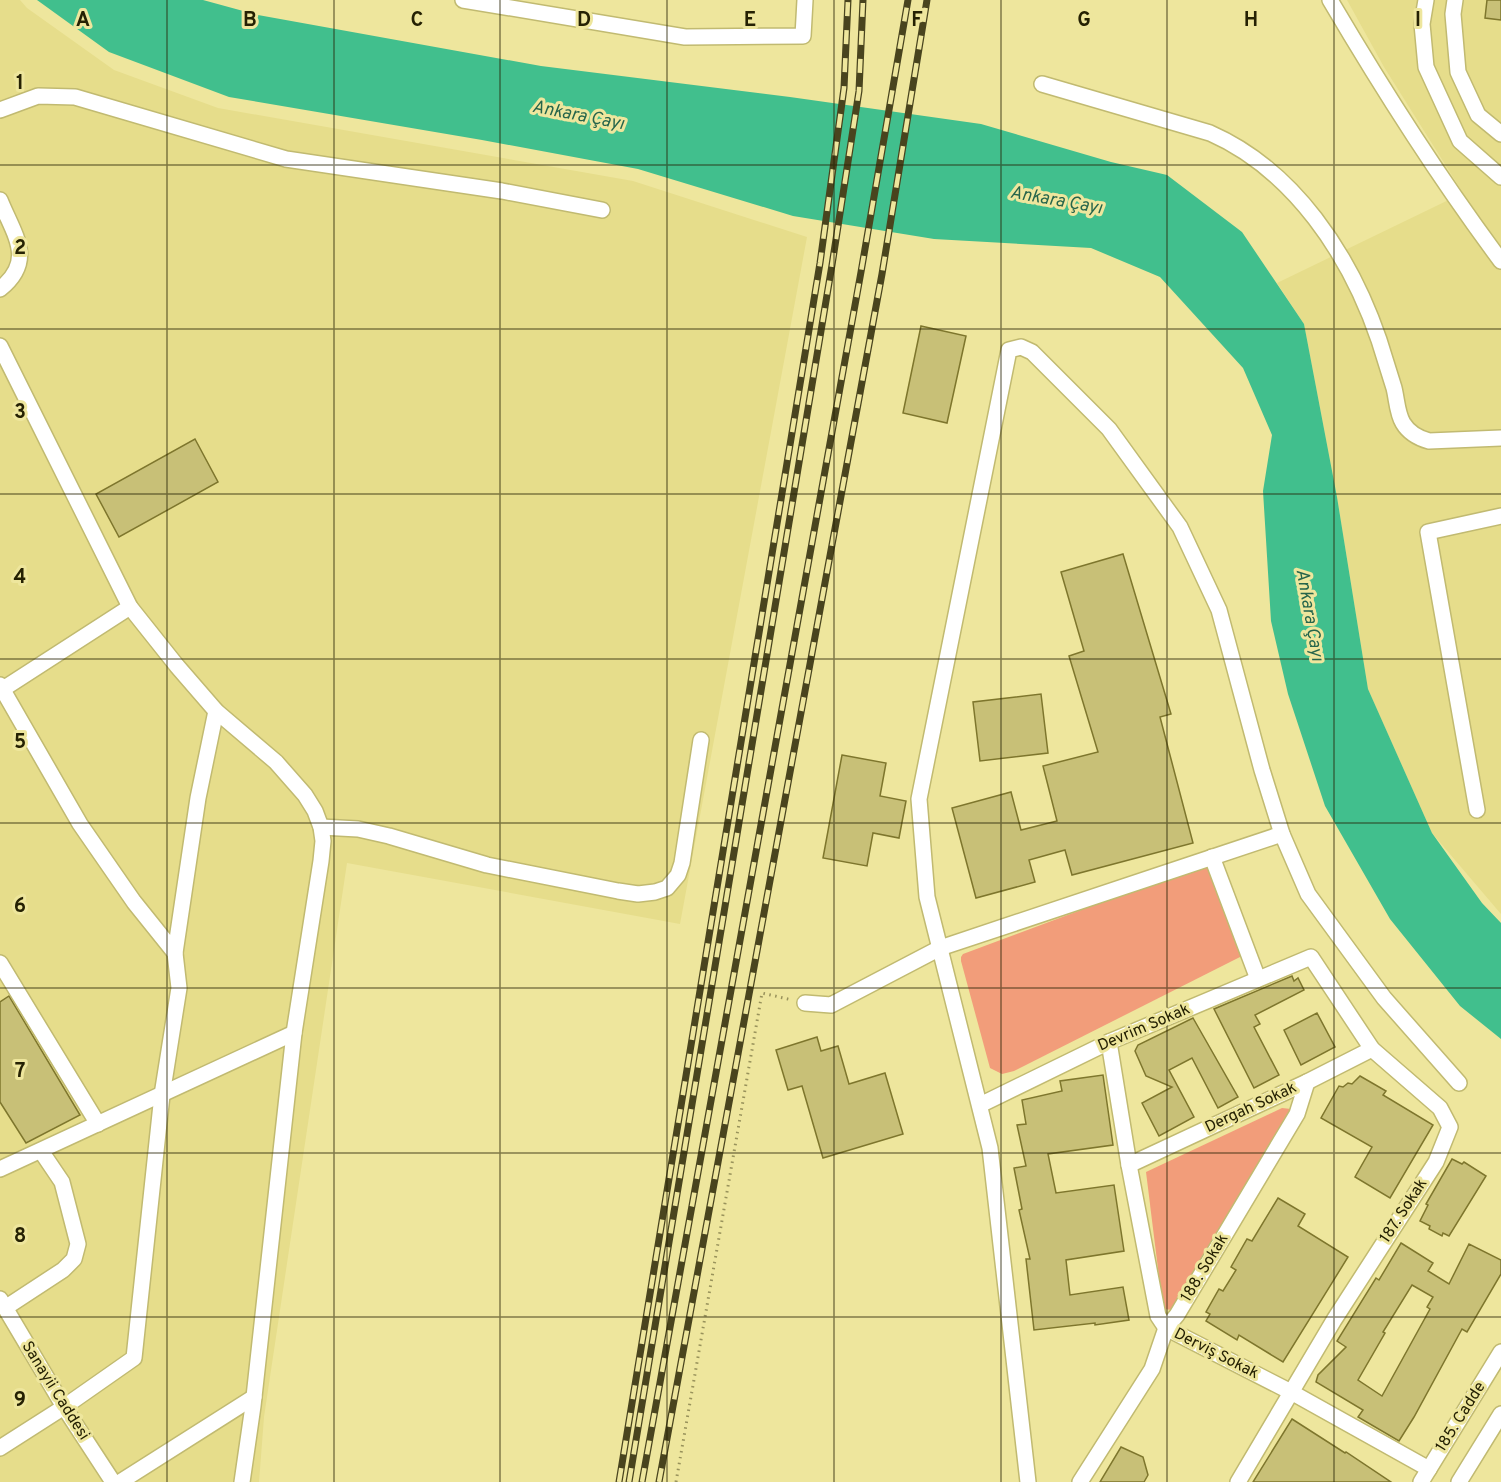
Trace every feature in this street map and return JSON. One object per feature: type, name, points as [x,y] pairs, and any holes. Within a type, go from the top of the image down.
[{"type":"street","points":[[463,0],[685,37],[803,36],[805,0]]},
{"type":"street","points":[[1330,0],[1366,61],[1453,196],[1501,261]]},
{"type":"street","points":[[1426,0],[1422,24],[1426,67],[1460,141],[1501,177]]},
{"type":"street","points":[[1455,0],[1453,14],[1458,72],[1478,115],[1501,134]]},
{"type":"street","points":[[1042,84],[1210,133],[1229,141],[1260,161],[1286,184],[1308,210],[1343,261],[1368,312],[1387,366],[1400,417],[1408,430],[1421,439],[1429,441],[1501,438]]},
{"type":"street","points":[[0,110],[38,96],[75,97],[286,159],[502,191],[602,210]]},
{"type":"street","points":[[0,200],[18,244],[20,258],[15,275],[0,288]]},
{"type":"street","points":[[0,346],[130,607],[216,711],[276,762],[305,795],[321,827],[323,841],[321,861],[294,1033],[254,1397],[242,1482]]},
{"type":"street","points":[[1028,1482],[990,1148],[927,897],[919,799],[1009,350],[1021,347],[1032,352],[1109,429],[1180,527],[1219,610],[1262,770],[1282,834],[1308,894],[1384,998],[1459,1083]]},
{"type":"street","points":[[1477,810],[1428,532],[1501,516]]},
{"type":"street","points":[[130,607],[1,688],[80,824],[134,902],[176,953]]},
{"type":"street","points":[[0,1448],[134,1358],[162,1095],[179,988],[176,953],[198,798],[216,711]]},
{"type":"street","points":[[321,827],[358,829],[389,836],[487,866],[638,894],[655,892],[667,888],[672,883],[682,863],[701,740]]},
{"type":"street","points":[[805,1004],[831,1005],[940,948],[1282,834]]},
{"type":"street","points":[[1212,857],[1258,979]]},
{"type":"street","name":"Devrim Sokak","points":[[980,1105],[1109,1042],[1311,957]]},
{"type":"street","name":"187. Sokak","points":[[1238,1482],[1334,1320],[1436,1162],[1450,1127],[1440,1108],[1372,1049],[1311,957]]},
{"type":"street","points":[[0,963],[98,1124]]},
{"type":"street","points":[[0,1169],[294,1033]]},
{"type":"street","name":"Derviş Sokak","points":[[1109,1042],[1158,1316],[1166,1328],[1291,1392],[1425,1475]]},
{"type":"street","name":"Dergah Sokak","points":[[1130,1166],[1372,1049]]},
{"type":"street","name":"188. Sokak","points":[[1080,1482],[1152,1369],[1166,1328],[1177,1315],[1297,1114],[1307,1082]]},
{"type":"street","points":[[2,1304],[63,1270],[74,1259],[78,1244],[62,1182],[41,1151]]},
{"type":"street","name":"Sanayii Caddesi","points":[[2,1304],[64,1407],[113,1482]]},
{"type":"street","name":"185. Cadde","points":[[1425,1475],[1501,1352]]},
{"type":"street","points":[[120,1482],[254,1397]]},
{"type":"street","name":"185. Cadde","points":[[1459,1482],[1501,1414]]},
{"type":"path","points":[[676,1482],[762,993],[805,1004]]},
{"type":"shaded area","points":[[0,0],[20,0],[27,8],[114,70],[218,108],[633,181],[807,237],[680,924],[347,863],[264,1417],[259,1482],[0,1482]]},
{"type":"shaded area","points":[[1347,0],[1501,0],[1501,914],[1432,833],[1368,689],[1337,497],[1304,324],[1277,283],[1463,193],[1384,67]]},
{"type":"shaded area","points":[[1202,865],[1208,867],[1242,955],[1240,957],[1014,1071],[1002,1074],[990,1068],[961,961],[963,954]]},
{"type":"shaded area","points":[[1282,1108],[1291,1109],[1173,1310],[1163,1309],[1146,1172]]},
{"type":"water","name":"Ankara Çayı","points":[[37,0],[203,0],[258,15],[541,66],[790,97],[981,124],[1111,162],[1167,175],[1242,232],[1304,324],[1337,497],[1368,689],[1432,833],[1482,903],[1501,923],[1501,1039],[1460,1006],[1390,919],[1325,806],[1288,694],[1271,621],[1263,491],[1272,435],[1243,368],[1160,277],[1091,248],[934,239],[793,216],[638,169],[229,97],[109,52]]},
{"type":"building","points":[[1487,0],[1501,0],[1501,20],[1485,18]]},
{"type":"building","points":[[921,326],[966,336],[947,423],[903,413]]},
{"type":"building","points":[[195,439],[218,482],[119,537],[96,494]]},
{"type":"building","points":[[1123,554],[1171,714],[1160,717],[1193,843],[1072,875],[1065,850],[1029,860],[1035,882],[976,898],[952,808],[1011,792],[1021,830],[1057,821],[1043,766],[1098,752],[1069,656],[1084,651],[1061,572]]},
{"type":"building","points":[[1041,694],[1048,753],[980,761],[973,702]]},
{"type":"building","points":[[842,755],[886,763],[880,796],[906,801],[899,838],[873,833],[867,866],[823,858]]},
{"type":"building","points":[[1292,976],[1294,981],[1298,978],[1304,990],[1255,1015],[1260,1024],[1254,1027],[1279,1075],[1254,1088],[1214,1009]]},
{"type":"building","points":[[9,996],[80,1115],[26,1143],[0,1102],[0,1002]]},
{"type":"building","points":[[1317,1013],[1335,1047],[1301,1065],[1284,1030]]},
{"type":"building","points":[[1193,1018],[1238,1097],[1218,1108],[1192,1058],[1169,1070],[1194,1117],[1159,1136],[1142,1103],[1172,1087],[1146,1076],[1135,1051],[1138,1045]]},
{"type":"building","points":[[817,1037],[821,1051],[838,1046],[849,1084],[885,1073],[903,1134],[823,1158],[802,1086],[788,1090],[776,1050]]},
{"type":"building","points":[[1103,1075],[1113,1145],[1048,1154],[1056,1193],[1114,1185],[1124,1251],[1066,1260],[1070,1295],[1123,1287],[1129,1320],[1034,1330],[1026,1259],[1030,1259],[1019,1210],[1022,1209],[1014,1168],[1026,1166],[1017,1125],[1026,1124],[1022,1100],[1062,1091],[1060,1081]]},
{"type":"building","points":[[1360,1076],[1386,1091],[1383,1095],[1433,1125],[1390,1198],[1355,1177],[1372,1147],[1321,1118],[1339,1086],[1352,1084]]},
{"type":"building","points":[[1452,1159],[1462,1164],[1464,1162],[1486,1176],[1449,1236],[1443,1233],[1442,1236],[1420,1221],[1428,1205],[1426,1204]]},
{"type":"building","points":[[1278,1198],[1305,1214],[1298,1226],[1348,1257],[1283,1362],[1239,1335],[1237,1340],[1206,1321],[1210,1314],[1206,1312],[1219,1289],[1223,1291],[1236,1270],[1231,1267],[1247,1239],[1252,1241]]},
{"type":"building","points":[[1401,1243],[1433,1263],[1428,1271],[1449,1284],[1469,1244],[1501,1260],[1501,1274],[1467,1332],[1462,1329],[1399,1441],[1358,1417],[1363,1410],[1316,1382],[1318,1375],[1346,1347],[1337,1341],[1376,1278],[1379,1280]],"holes":[[[1412,1285],[1433,1297],[1427,1307],[1430,1309],[1382,1396],[1358,1380],[1385,1333],[1383,1332]]]},
{"type":"building","points":[[1292,1419],[1346,1452],[1391,1482],[1253,1482]]},
{"type":"building","points":[[1121,1447],[1143,1457],[1148,1475],[1144,1482],[1100,1482]]},
{"type":"railway","points":[[619,1482],[820,263],[844,88],[848,0]]},
{"type":"railway","points":[[629,1482],[832,265],[859,91],[863,0]]},
{"type":"railway","points":[[642,1482],[908,0]]},
{"type":"railway","points":[[659,1482],[882,274],[927,0]]}]
